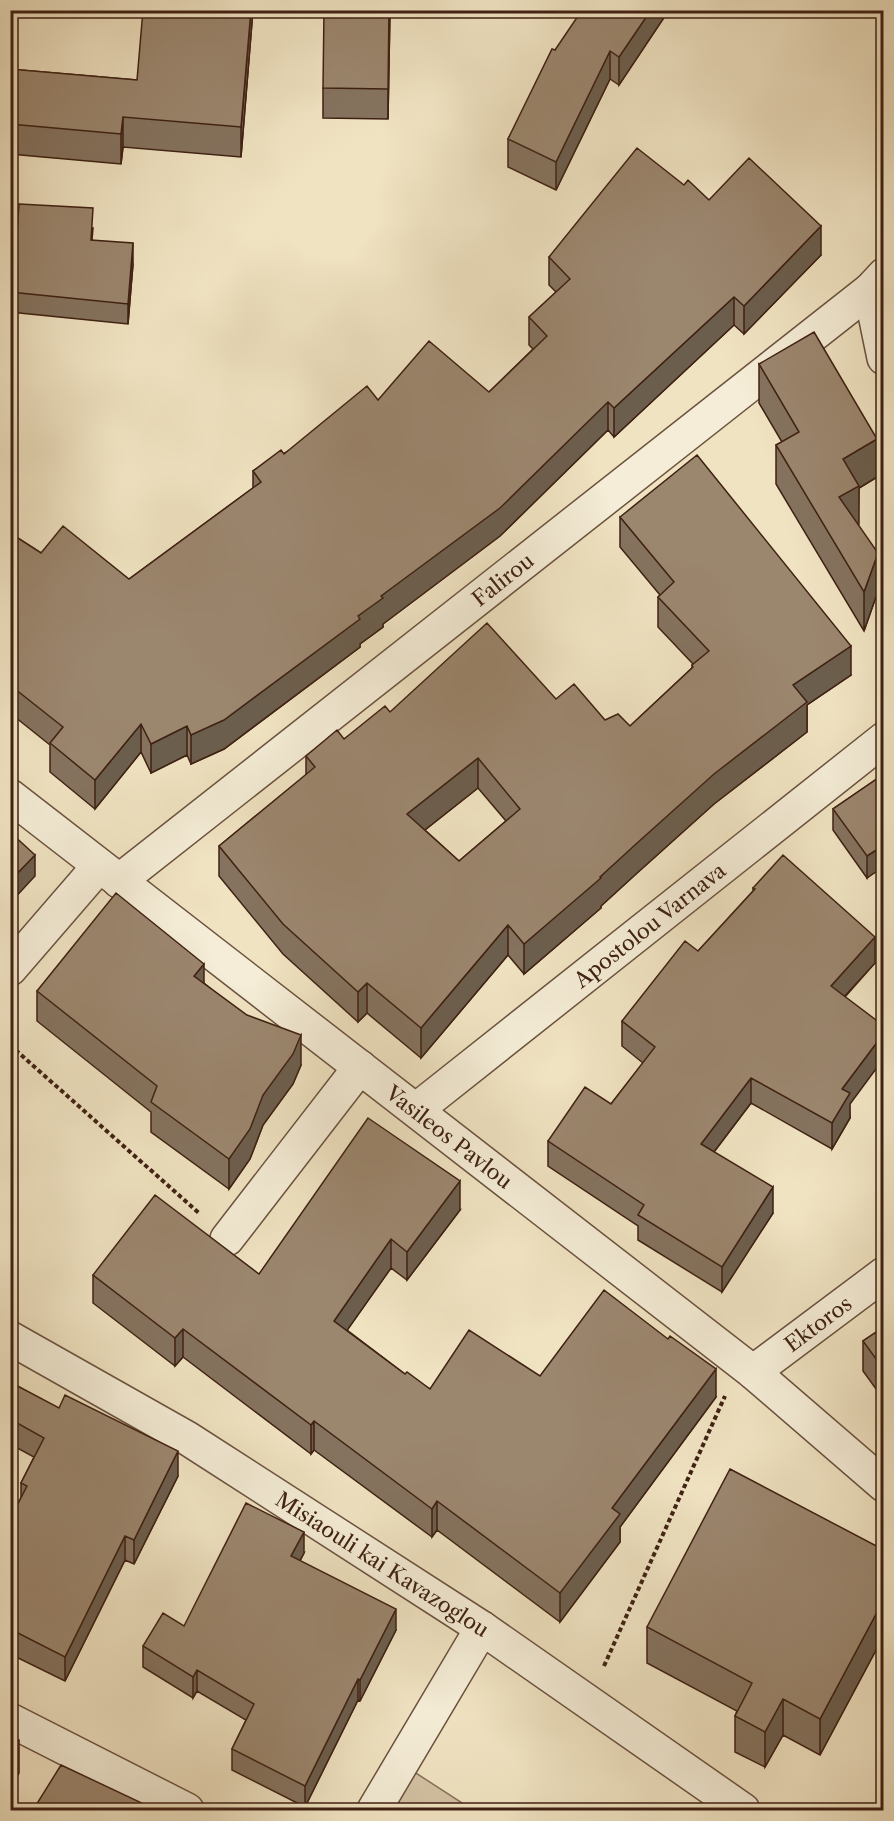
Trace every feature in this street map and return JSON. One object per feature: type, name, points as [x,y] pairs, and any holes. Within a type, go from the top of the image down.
[{"type":"street","points":[[877,282],[884,358]]},
{"type":"street","name":"Falirou","points":[[10,969],[109,874],[877,282]]},
{"type":"street","name":"Apostolou Varnava","points":[[416,1110],[884,739]]},
{"type":"street","name":"Vasileos Pavlou","points":[[10,796],[746,1367],[884,1485]]},
{"type":"street","points":[[227,1239],[360,1067]]},
{"type":"street","name":"Ektoros","points":[[746,1367],[884,1274]]},
{"type":"street","name":"Misiaouli kai Kavazoglou","points":[[10,1338],[186,1438],[482,1628],[743,1810]]},
{"type":"street","points":[[374,1810],[482,1628]]},
{"type":"street","points":[[10,1720],[187,1810]]},
{"type":"path","points":[[588,1702],[746,1367]]},
{"type":"shaded area","points":[[405,1766],[473,1810],[380,1810]]},
{"type":"building","points":[[143,10],[251,10],[241,127],[123,117],[121,134],[10,124],[10,69],[137,80]]},
{"type":"building","points":[[324,10],[389,10],[388,89],[323,88]]},
{"type":"building","points":[[582,10],[651,10],[619,57],[610,51],[556,162],[508,139],[552,49],[555,50]]},
{"type":"building","points":[[637,148],[684,185],[688,180],[709,200],[749,158],[821,226],[744,306],[734,297],[614,408],[608,402],[500,508],[381,596],[383,598],[358,616],[360,619],[224,720],[191,735],[187,726],[151,744],[141,724],[95,780],[50,743],[63,727],[10,685],[10,533],[41,553],[63,526],[129,579],[261,482],[253,471],[281,450],[284,454],[367,386],[378,400],[429,341],[489,392],[547,336],[529,317],[570,279],[549,257]]},
{"type":"building","points":[[19,204],[93,208],[91,240],[133,243],[128,304],[10,292],[10,248],[16,248]]},
{"type":"building","points":[[814,332],[877,439],[843,459],[859,486],[839,497],[878,553],[864,592],[776,445],[799,432],[759,364]]},
{"type":"building","points":[[697,455],[851,646],[793,685],[807,702],[714,774],[601,878],[524,944],[508,925],[421,1028],[367,983],[358,992],[283,924],[219,846],[315,767],[306,756],[337,730],[344,739],[385,706],[390,712],[487,623],[556,699],[574,684],[605,720],[618,714],[630,726],[709,651],[658,597],[674,582],[620,517]],"holes":[[[478,758],[520,809],[459,861],[407,814]]]},
{"type":"building","points":[[884,774],[884,845],[867,856],[833,809]]},
{"type":"building","points":[[10,832],[35,855],[10,881]]},
{"type":"building","points":[[783,855],[875,937],[831,986],[884,1026],[884,1033],[842,1089],[850,1093],[832,1123],[751,1078],[701,1144],[773,1187],[722,1267],[638,1215],[644,1205],[548,1141],[585,1087],[611,1104],[655,1047],[622,1021],[685,941],[698,951]]},
{"type":"building","points":[[116,893],[204,964],[194,976],[247,1015],[301,1035],[293,1054],[263,1095],[250,1129],[229,1159],[151,1102],[157,1086],[37,991]]},
{"type":"building","points":[[368,1118],[460,1181],[407,1252],[391,1239],[334,1321],[405,1374],[407,1372],[430,1389],[469,1330],[540,1376],[604,1290],[668,1339],[670,1336],[716,1369],[612,1508],[620,1514],[560,1593],[437,1501],[432,1509],[314,1421],[311,1425],[183,1329],[175,1338],[93,1275],[155,1195],[259,1274]]},
{"type":"building","points":[[884,1327],[884,1370],[863,1341]]},
{"type":"building","points":[[10,1382],[59,1408],[65,1395],[178,1451],[134,1540],[125,1536],[65,1657],[10,1629],[10,1519],[27,1486],[21,1483],[44,1438],[10,1419]]},
{"type":"building","points":[[730,1469],[884,1550],[884,1599],[820,1719],[783,1699],[765,1732],[735,1716],[752,1683],[647,1627]]},
{"type":"building","points":[[246,1503],[304,1532],[291,1556],[396,1609],[305,1786],[232,1749],[254,1704],[197,1670],[193,1677],[143,1646],[163,1613],[184,1626]]},
{"type":"building","points":[[10,1736],[19,1740],[10,1758]]},
{"type":"building","points":[[61,1765],[146,1805],[143,1810],[33,1810]]}]
